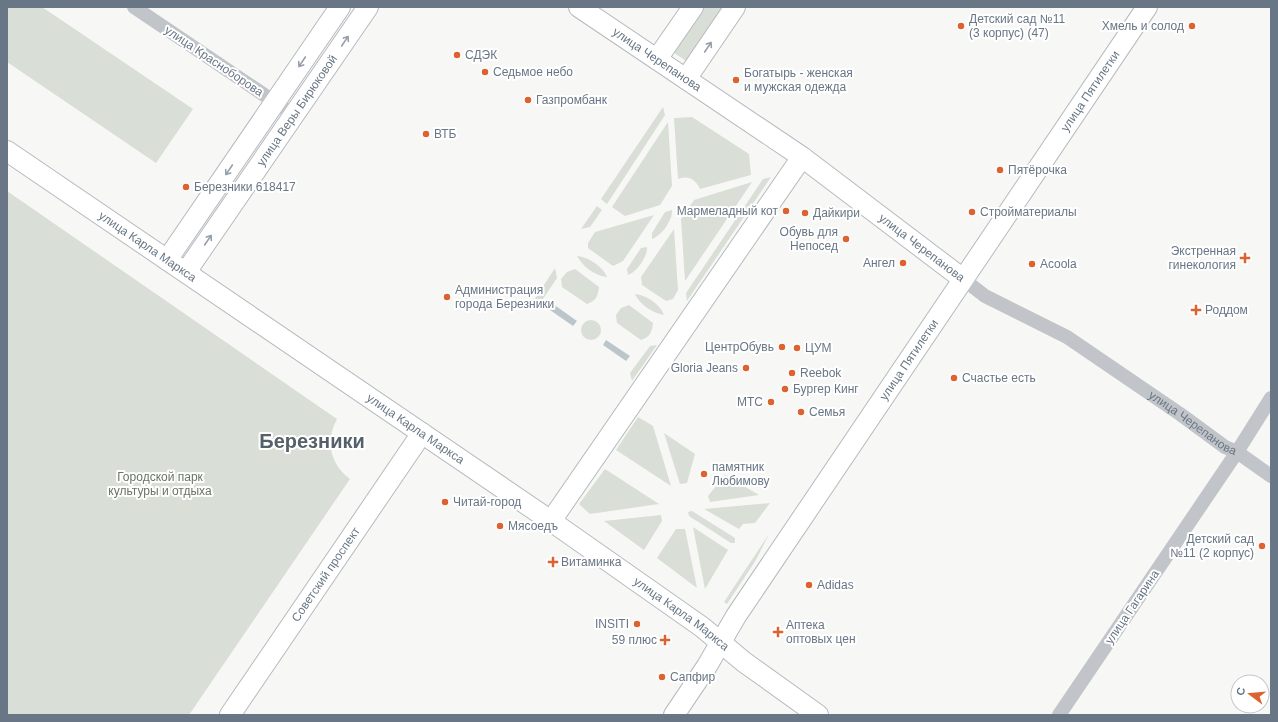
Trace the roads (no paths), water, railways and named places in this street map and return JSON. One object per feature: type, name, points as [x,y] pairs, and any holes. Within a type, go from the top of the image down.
[{"type":"main road","name":"улица Веры Бирюковой","points":[[167,260],[340,7]]},
{"type":"main road","name":"улица Веры Бирюковой","points":[[186,272],[368,7]]},
{"type":"main road","name":"улица Черепанова","points":[[579,7],[802,157],[963,279]]},
{"type":"main road","points":[[657,59],[692,7]]},
{"type":"main road","points":[[686,79],[735,7]]},
{"type":"main road","name":"улица Пятилетки","points":[[674,715],[720,643],[963,279],[1147,7]]},
{"type":"main road","name":"улица Карла Маркса","points":[[7,151],[551,521],[702,627],[744,662],[818,715]]},
{"type":"main road","points":[[551,521],[802,157]]},
{"type":"main road","name":"Советский проспект","points":[[230,715],[422,434]]},
{"type":"street","name":"улица Красноборова","points":[[134,7],[294,115]]},
{"type":"street","name":"улица Черепанова","points":[[963,279],[985,296],[1067,337],[1180,414],[1225,448],[1237,452],[1271,476]]},
{"type":"street","name":"улица Гагарина","points":[[1059,715],[1237,452],[1271,398]]},
{"type":"place","name":"Детский сад №11 (3 корпус) (47)","points":[[961,26]]},
{"type":"place","name":"Хмель и солод","points":[[1192,26]]},
{"type":"place","name":"СДЭК","points":[[457,55]]},
{"type":"place","name":"Седьмое небо","points":[[485,72]]},
{"type":"place","name":"Богатырь - женская и мужская одежда","points":[[736,80]]},
{"type":"place","name":"Газпромбанк","points":[[528,100]]},
{"type":"place","name":"ВТБ","points":[[426,134]]},
{"type":"place","name":"Пятёрочка","points":[[1000,170]]},
{"type":"place","name":"Березники 618417","points":[[186,187]]},
{"type":"place","name":"Мармеладный кот","points":[[786,211]]},
{"type":"place","name":"Стройматериалы","points":[[972,212]]},
{"type":"place","name":"Дайкири","points":[[805,213]]},
{"type":"place","name":"Обувь для Непосед","points":[[846,239]]},
{"type":"place","name":"Экстренная гинекология","points":[[1245,258]]},
{"type":"place","name":"Ангел","points":[[903,263]]},
{"type":"place","name":"Acoola","points":[[1032,264]]},
{"type":"place","name":"Администрация города Березники","points":[[447,297]]},
{"type":"place","name":"Роддом","points":[[1196,310]]},
{"type":"place","name":"ЦентрОбувь","points":[[782,347]]},
{"type":"place","name":"ЦУМ","points":[[797,348]]},
{"type":"place","name":"Gloria Jeans","points":[[746,368]]},
{"type":"place","name":"Reebok","points":[[792,373]]},
{"type":"place","name":"Счастье есть","points":[[954,378]]},
{"type":"place","name":"Бургер Кинг","points":[[785,389]]},
{"type":"place","name":"МТС","points":[[771,402]]},
{"type":"place","name":"Семья","points":[[801,412]]},
{"type":"place","name":"памятник Любимову","points":[[704,474]]},
{"type":"place","name":"Читай-город","points":[[445,502]]},
{"type":"place","name":"Мясоедъ","points":[[500,526]]},
{"type":"place","name":"Детский сад №11 (2 корпус)","points":[[1262,546]]},
{"type":"place","name":"Витаминка","points":[[553,562]]},
{"type":"place","name":"Adidas","points":[[809,585]]},
{"type":"place","name":"INSITI","points":[[637,624]]},
{"type":"place","name":"Аптека оптовых цен","points":[[778,632]]},
{"type":"place","name":"59 плюс","points":[[665,640]]},
{"type":"place","name":"Сапфир","points":[[662,677]]},
{"type":"district","name":"Березники","points":[[312,441]]},
{"type":"park label","name":"Городской парк культуры и отдыха","points":[[160,484]]}]
